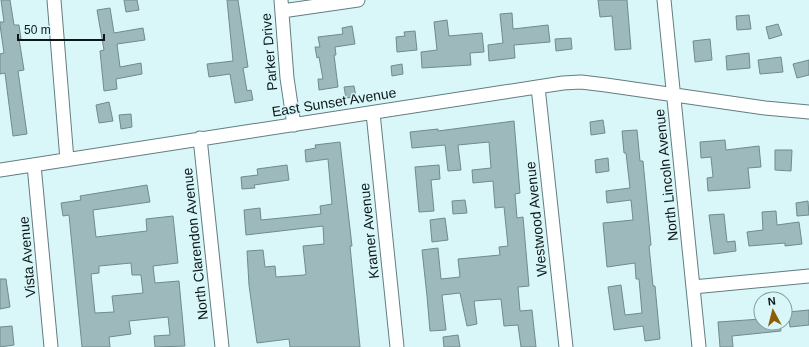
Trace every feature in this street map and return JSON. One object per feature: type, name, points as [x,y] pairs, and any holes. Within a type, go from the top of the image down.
[{"type":"street","points":[[54,0],[68,160]]},
{"type":"street","points":[[281,6],[358,0]]},
{"type":"street","name":"North Lincoln Avenue","points":[[664,0],[699,347]]},
{"type":"street","name":"Parker Drive","points":[[281,6],[287,78],[294,125]]},
{"type":"street","name":"East Sunset Avenue","points":[[0,170],[200,138],[538,87],[581,82],[765,108],[809,112]]},
{"type":"street","name":"Westwood Avenue","points":[[538,87],[566,347]]},
{"type":"street","name":"Kramer Avenue","points":[[373,113],[398,347]]},
{"type":"street","name":"North Clarendon Avenue","points":[[200,138],[222,347]]},
{"type":"street","name":"Vista Avenue","points":[[34,165],[51,347]]},
{"type":"street","points":[[693,287],[809,276]]},
{"type":"building","points":[[1,0],[10,0],[14,25],[19,25],[21,39],[19,39],[24,70],[18,71],[27,134],[13,136],[5,73],[0,74],[0,54],[4,53],[0,25],[0,22],[4,22]]},
{"type":"building","points":[[124,0],[137,0],[139,10],[126,12]]},
{"type":"building","points":[[227,0],[238,0],[248,67],[243,68],[247,91],[251,90],[253,100],[235,103],[230,74],[209,77],[207,64],[233,61]]},
{"type":"building","points":[[598,0],[627,0],[631,49],[615,50],[612,16],[600,17]]},
{"type":"building","points":[[110,8],[114,33],[143,28],[145,40],[117,44],[120,67],[141,63],[142,74],[116,79],[117,89],[104,91],[100,51],[104,50],[97,10]]},
{"type":"building","points":[[512,13],[513,29],[548,25],[550,42],[514,45],[515,58],[489,61],[488,45],[503,43],[500,14]]},
{"type":"building","points":[[749,15],[751,29],[737,30],[736,16]]},
{"type":"building","points":[[447,20],[449,36],[482,33],[484,52],[470,53],[471,65],[422,68],[421,52],[437,50],[434,22]]},
{"type":"building","points":[[778,24],[782,35],[769,39],[766,27]]},
{"type":"building","points":[[352,26],[355,44],[335,47],[336,55],[334,55],[338,87],[319,90],[318,79],[323,79],[319,57],[317,58],[315,47],[320,47],[318,37],[343,34],[342,28]]},
{"type":"building","points":[[415,31],[417,50],[397,52],[396,37],[405,36],[404,32]]},
{"type":"building","points":[[571,38],[572,49],[556,51],[555,39]]},
{"type":"building","points":[[710,39],[712,60],[695,62],[693,41]]},
{"type":"building","points":[[749,53],[750,68],[727,70],[726,56]]},
{"type":"building","points":[[781,57],[783,72],[760,74],[758,60]]},
{"type":"building","points":[[809,60],[809,75],[797,78],[793,64]]},
{"type":"building","points":[[402,64],[403,74],[392,76],[391,66]]},
{"type":"building","points":[[354,86],[356,97],[346,98],[344,87]]},
{"type":"building","points":[[109,102],[113,121],[99,123],[96,105]]},
{"type":"building","points":[[131,114],[132,127],[121,129],[119,115]]},
{"type":"building","points":[[603,120],[605,133],[591,135],[590,122]]},
{"type":"building","points":[[514,121],[520,193],[515,194],[517,218],[523,217],[529,286],[518,287],[520,311],[532,310],[536,347],[521,347],[518,325],[504,326],[501,299],[474,301],[477,324],[467,326],[460,293],[442,295],[446,330],[430,331],[422,250],[438,248],[441,279],[460,277],[458,259],[500,255],[499,247],[508,246],[504,207],[495,208],[493,181],[473,183],[472,170],[491,168],[489,142],[458,145],[461,170],[448,171],[445,145],[412,148],[410,132],[438,129],[438,131]]},
{"type":"building","points":[[637,130],[640,161],[643,161],[651,245],[649,246],[653,286],[655,286],[660,339],[645,341],[643,326],[614,330],[608,287],[621,285],[625,315],[642,313],[639,279],[636,279],[635,263],[607,267],[603,223],[633,220],[631,200],[607,203],[606,191],[630,188],[622,131]]},
{"type":"building","points":[[725,140],[726,150],[759,146],[761,167],[748,168],[750,188],[708,191],[707,178],[713,177],[711,157],[701,158],[700,142]]},
{"type":"building","points":[[340,142],[352,246],[350,246],[360,347],[290,347],[289,339],[257,343],[249,285],[247,251],[263,250],[265,267],[275,266],[276,277],[304,275],[306,274],[303,246],[324,244],[323,226],[246,235],[244,210],[260,208],[261,220],[321,214],[320,206],[332,204],[328,159],[306,162],[305,150],[316,148],[315,145]]},
{"type":"building","points":[[775,150],[792,150],[791,171],[775,170]]},
{"type":"building","points":[[608,158],[609,171],[596,173],[595,160]]},
{"type":"building","points":[[287,165],[289,180],[254,185],[255,188],[242,189],[241,177],[258,175],[257,169]]},
{"type":"building","points":[[439,165],[440,179],[431,180],[434,211],[419,212],[415,167]]},
{"type":"building","points":[[147,185],[150,202],[93,210],[96,237],[147,231],[146,219],[173,216],[178,263],[153,266],[155,283],[179,281],[185,346],[155,347],[154,336],[170,335],[168,317],[129,321],[131,334],[109,337],[110,347],[82,347],[69,215],[63,216],[61,203],[81,200],[80,196]],"holes":[[[131,263],[132,275],[141,275],[143,293],[112,296],[114,312],[95,313],[91,274],[99,273],[99,266]]]},
{"type":"building","points":[[465,200],[467,213],[453,214],[452,201]]},
{"type":"building","points":[[808,201],[809,215],[797,216],[796,203]]},
{"type":"building","points":[[776,211],[777,225],[799,222],[802,244],[785,246],[785,243],[749,246],[747,232],[763,230],[762,212]]},
{"type":"building","points":[[724,214],[727,242],[735,241],[736,251],[714,254],[709,215]]},
{"type":"building","points":[[445,218],[448,240],[432,242],[430,220]]},
{"type":"building","points":[[0,279],[6,279],[10,307],[0,309]]},
{"type":"building","points":[[809,310],[809,325],[793,327],[793,312]]},
{"type":"building","points":[[753,320],[753,331],[781,331],[732,336],[733,347],[720,347],[718,322]]},
{"type":"building","points":[[12,326],[14,345],[0,347],[0,327]]},
{"type":"building","points":[[458,335],[460,347],[444,347],[443,337]]}]
